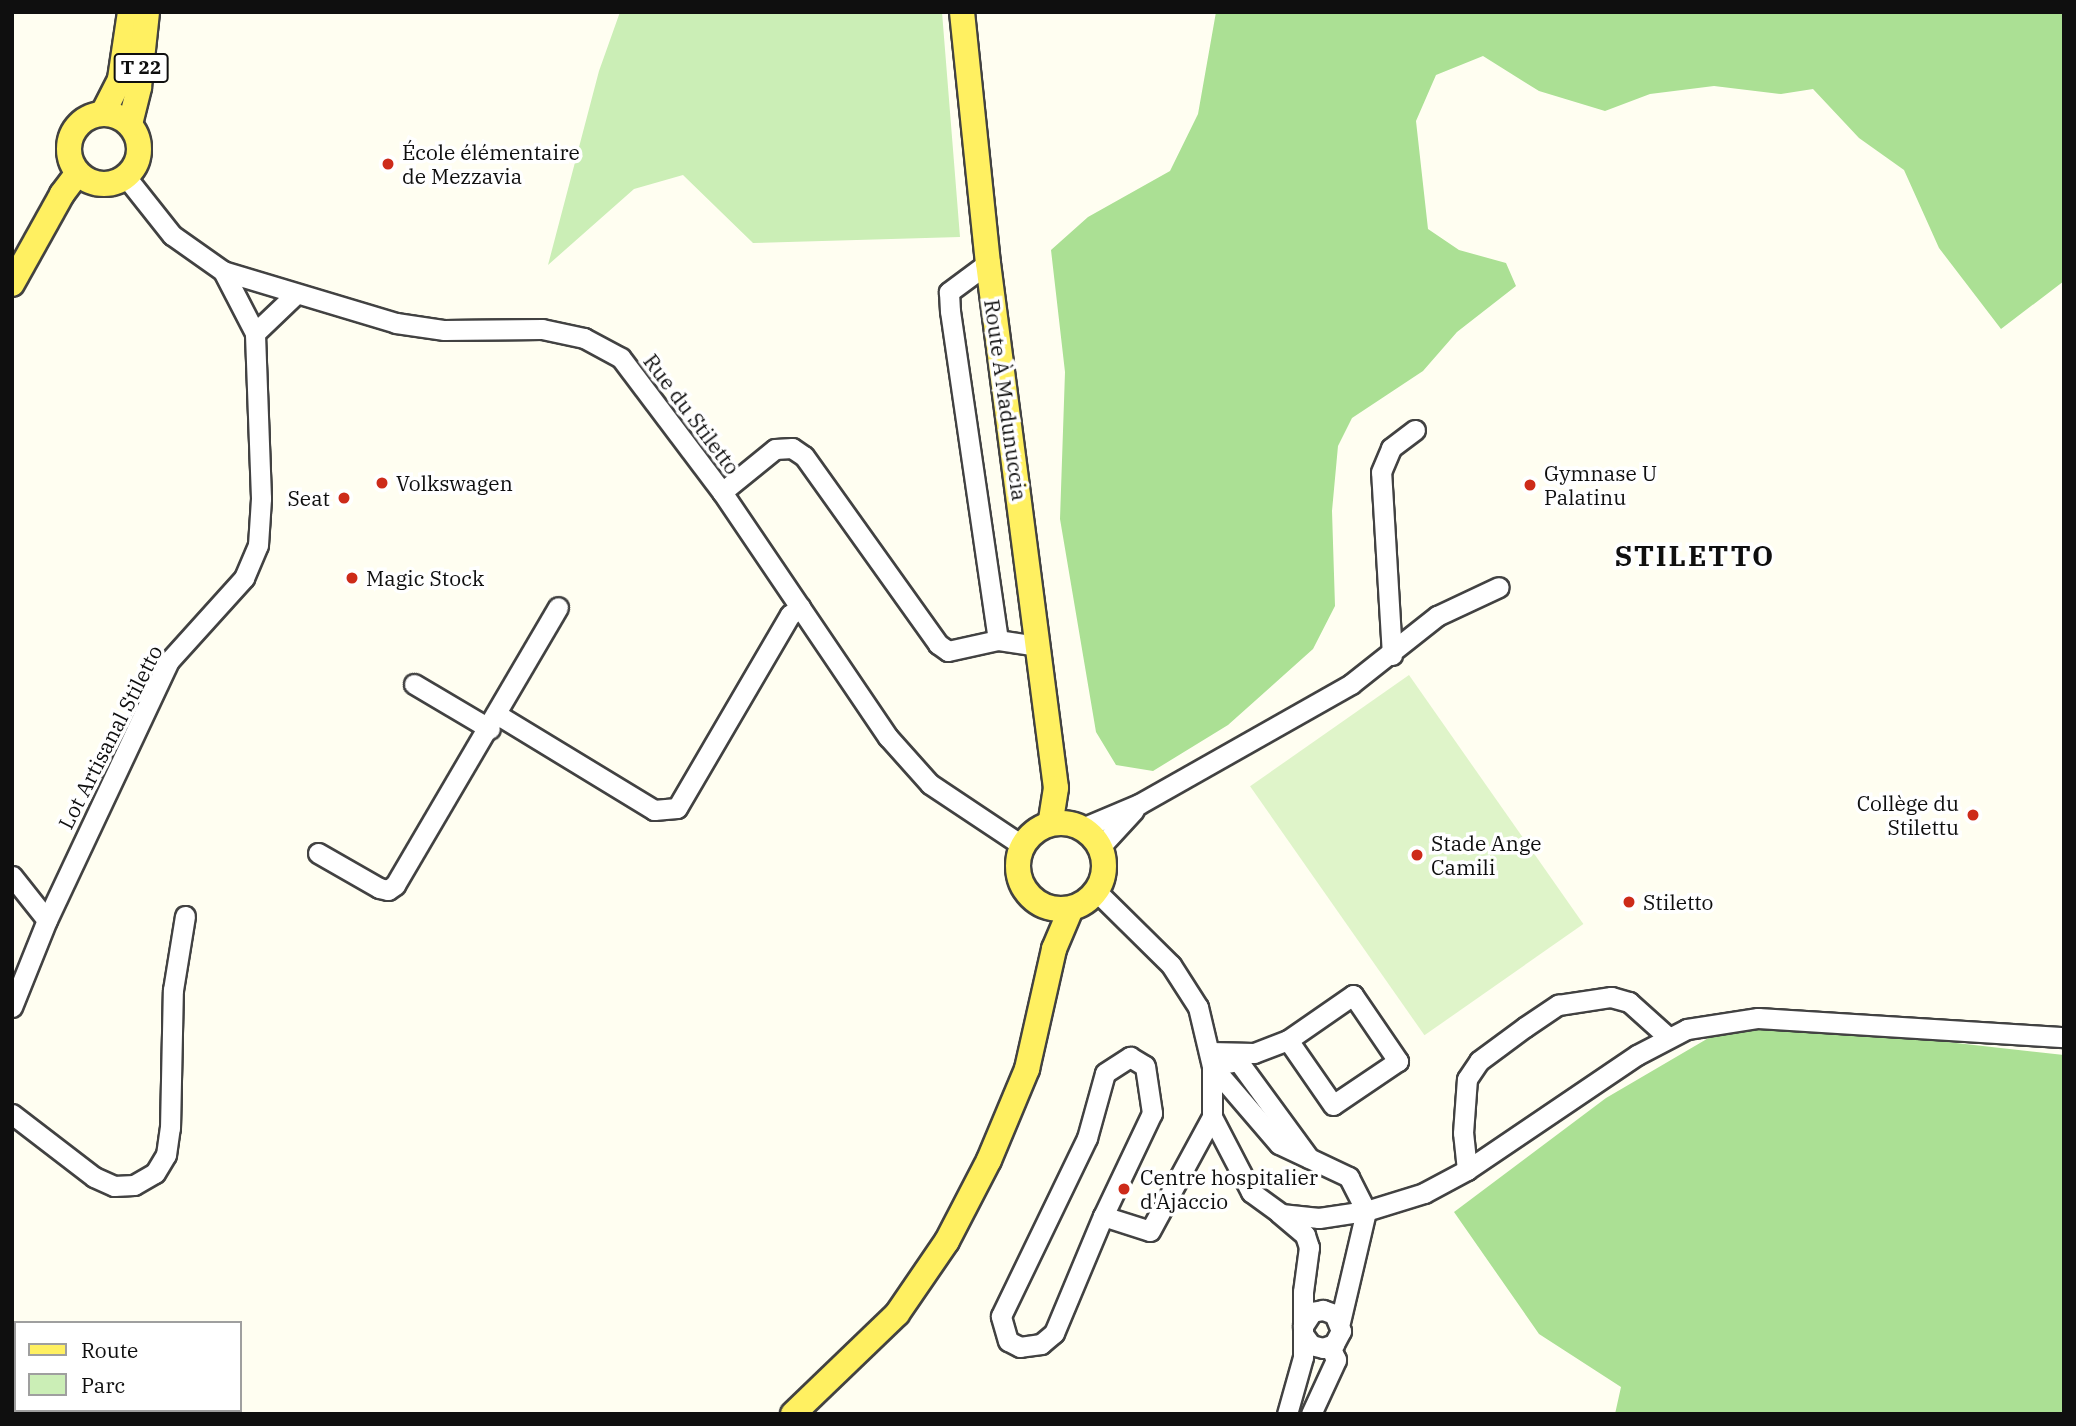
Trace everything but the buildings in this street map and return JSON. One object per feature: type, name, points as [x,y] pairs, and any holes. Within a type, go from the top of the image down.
[{"type":"main road","name":"T 22","points":[[103,113],[120,79],[130,12]]},
{"type":"main road","name":"T 22","points":[[130,124],[139,87],[146,12]]},
{"type":"main road","name":"Route À Madunuccia","points":[[962,12],[988,263],[1056,788],[1068,825]]},
{"type":"main road","points":[[103,113],[130,124],[136,134],[139,157],[126,177],[107,185],[78,173],[69,153],[74,130],[92,116],[103,113]]},
{"type":"main road","points":[[12,284],[62,194],[78,173]]},
{"type":"main road","points":[[793,1414],[897,1314],[947,1241],[989,1160],[1027,1069],[1054,949],[1071,909],[1096,891],[1104,870],[1100,847],[1068,825],[1023,846],[1018,874],[1023,888],[1044,906],[1071,909]]},
{"type":"main road","points":[[1044,906],[1054,949]]},
{"type":"street","name":"Rue du Stiletto","points":[[126,177],[172,235],[223,271],[396,323],[444,330],[542,329],[584,338],[621,358],[722,492],[888,737],[930,784],[1023,846]]},
{"type":"street","points":[[988,263],[949,292],[998,640]]},
{"type":"street","points":[[223,271],[256,333],[296,293]]},
{"type":"street","name":"Lot Artisanal Stiletto","points":[[12,1007],[47,920],[169,661],[244,578],[258,545],[261,498],[256,333]]},
{"type":"street","points":[[1392,655],[1381,472],[1391,447],[1415,430]]},
{"type":"street","points":[[722,492],[775,449],[792,448],[804,456],[937,644],[948,651],[998,640],[1038,646]]},
{"type":"street","points":[[1068,825],[1139,804],[1351,684],[1392,655],[1437,616],[1499,587]]},
{"type":"street","points":[[318,853],[388,890],[494,722],[558,607]]},
{"type":"street","points":[[414,684],[494,722],[654,810],[677,808],[790,615],[800,607]]},
{"type":"street","points":[[1100,847],[1139,804]]},
{"type":"street","points":[[12,876],[47,920]]},
{"type":"street","points":[[1096,891],[1171,965],[1198,1007],[1211,1059],[1212,1117],[1251,1192],[1281,1214],[1319,1218],[1366,1211],[1424,1193],[1467,1170],[1668,1037],[1701,1024],[1758,1018],[2064,1037]]},
{"type":"street","points":[[12,1114],[93,1177],[114,1186],[135,1185],[155,1173],[166,1155],[170,1128],[173,990],[184,916]]},
{"type":"street","points":[[1211,1059],[1254,1053],[1288,1040],[1353,995],[1398,1061],[1333,1105],[1288,1040]]},
{"type":"street","points":[[1467,1170],[1462,1133],[1472,1069],[1536,1020],[1558,1006],[1611,997],[1629,1002],[1668,1037]]},
{"type":"street","points":[[1130,1057],[1145,1066],[1152,1112],[1103,1216],[1054,1333],[1041,1344],[1020,1347],[1009,1341],[1001,1316],[1087,1138],[1105,1073],[1130,1057]]},
{"type":"street","points":[[1211,1059],[1260,1127],[1279,1144],[1349,1177],[1366,1211],[1340,1322],[1340,1336],[1310,1334]]},
{"type":"street","points":[[1103,1216],[1150,1231],[1212,1117]]},
{"type":"street","points":[[1272,1207],[1305,1235],[1309,1247],[1310,1334],[1336,1360],[1311,1414]]},
{"type":"street","points":[[1310,1334],[1319,1218]]},
{"type":"street","points":[[1287,1414],[1310,1334],[1312,1312],[1323,1310],[1340,1322]]},
{"type":"street","points":[[1280,1414],[1300,1369]]},
{"type":"green space","points":[[620,12],[942,12],[960,237],[753,243],[683,175],[634,189],[548,265],[599,71]]},
{"type":"green space","points":[[1216,12],[2064,12],[2064,281],[2001,329],[1939,248],[1904,170],[1859,138],[1813,89],[1781,94],[1714,86],[1650,94],[1605,111],[1539,91],[1483,56],[1436,75],[1416,121],[1428,229],[1459,250],[1506,263],[1516,286],[1457,332],[1423,371],[1352,418],[1338,446],[1332,511],[1335,606],[1313,649],[1228,725],[1153,771],[1116,765],[1096,732],[1060,519],[1065,372],[1051,250],[1088,217],[1170,171],[1198,114]]},
{"type":"green space","name":"Stade Ange Camili","points":[[1409,675],[1583,924],[1424,1035],[1250,786]]},
{"type":"green space","points":[[1741,1019],[2064,1055],[2064,1414],[1615,1414],[1621,1387],[1539,1334],[1454,1212],[1606,1098]]},
{"type":"place","name":"École élémentaire de Mezzavia","points":[[388,164]]},
{"type":"place","name":"Volkswagen","points":[[382,483]]},
{"type":"place","name":"Gymnase U Palatinu","points":[[1530,485]]},
{"type":"place","name":"Seat","points":[[344,498]]},
{"type":"place","name":"Magic Stock","points":[[352,578]]},
{"type":"place","name":"Collège du Stilettu","points":[[1973,815]]},
{"type":"place","name":"Stade Ange Camili","points":[[1417,855]]},
{"type":"place","name":"Stiletto","points":[[1629,902]]},
{"type":"place","name":"Centre hospitalier d'Ajaccio","points":[[1124,1189]]},
{"type":"district","name":"STILETTO","points":[[1695,556]]}]
